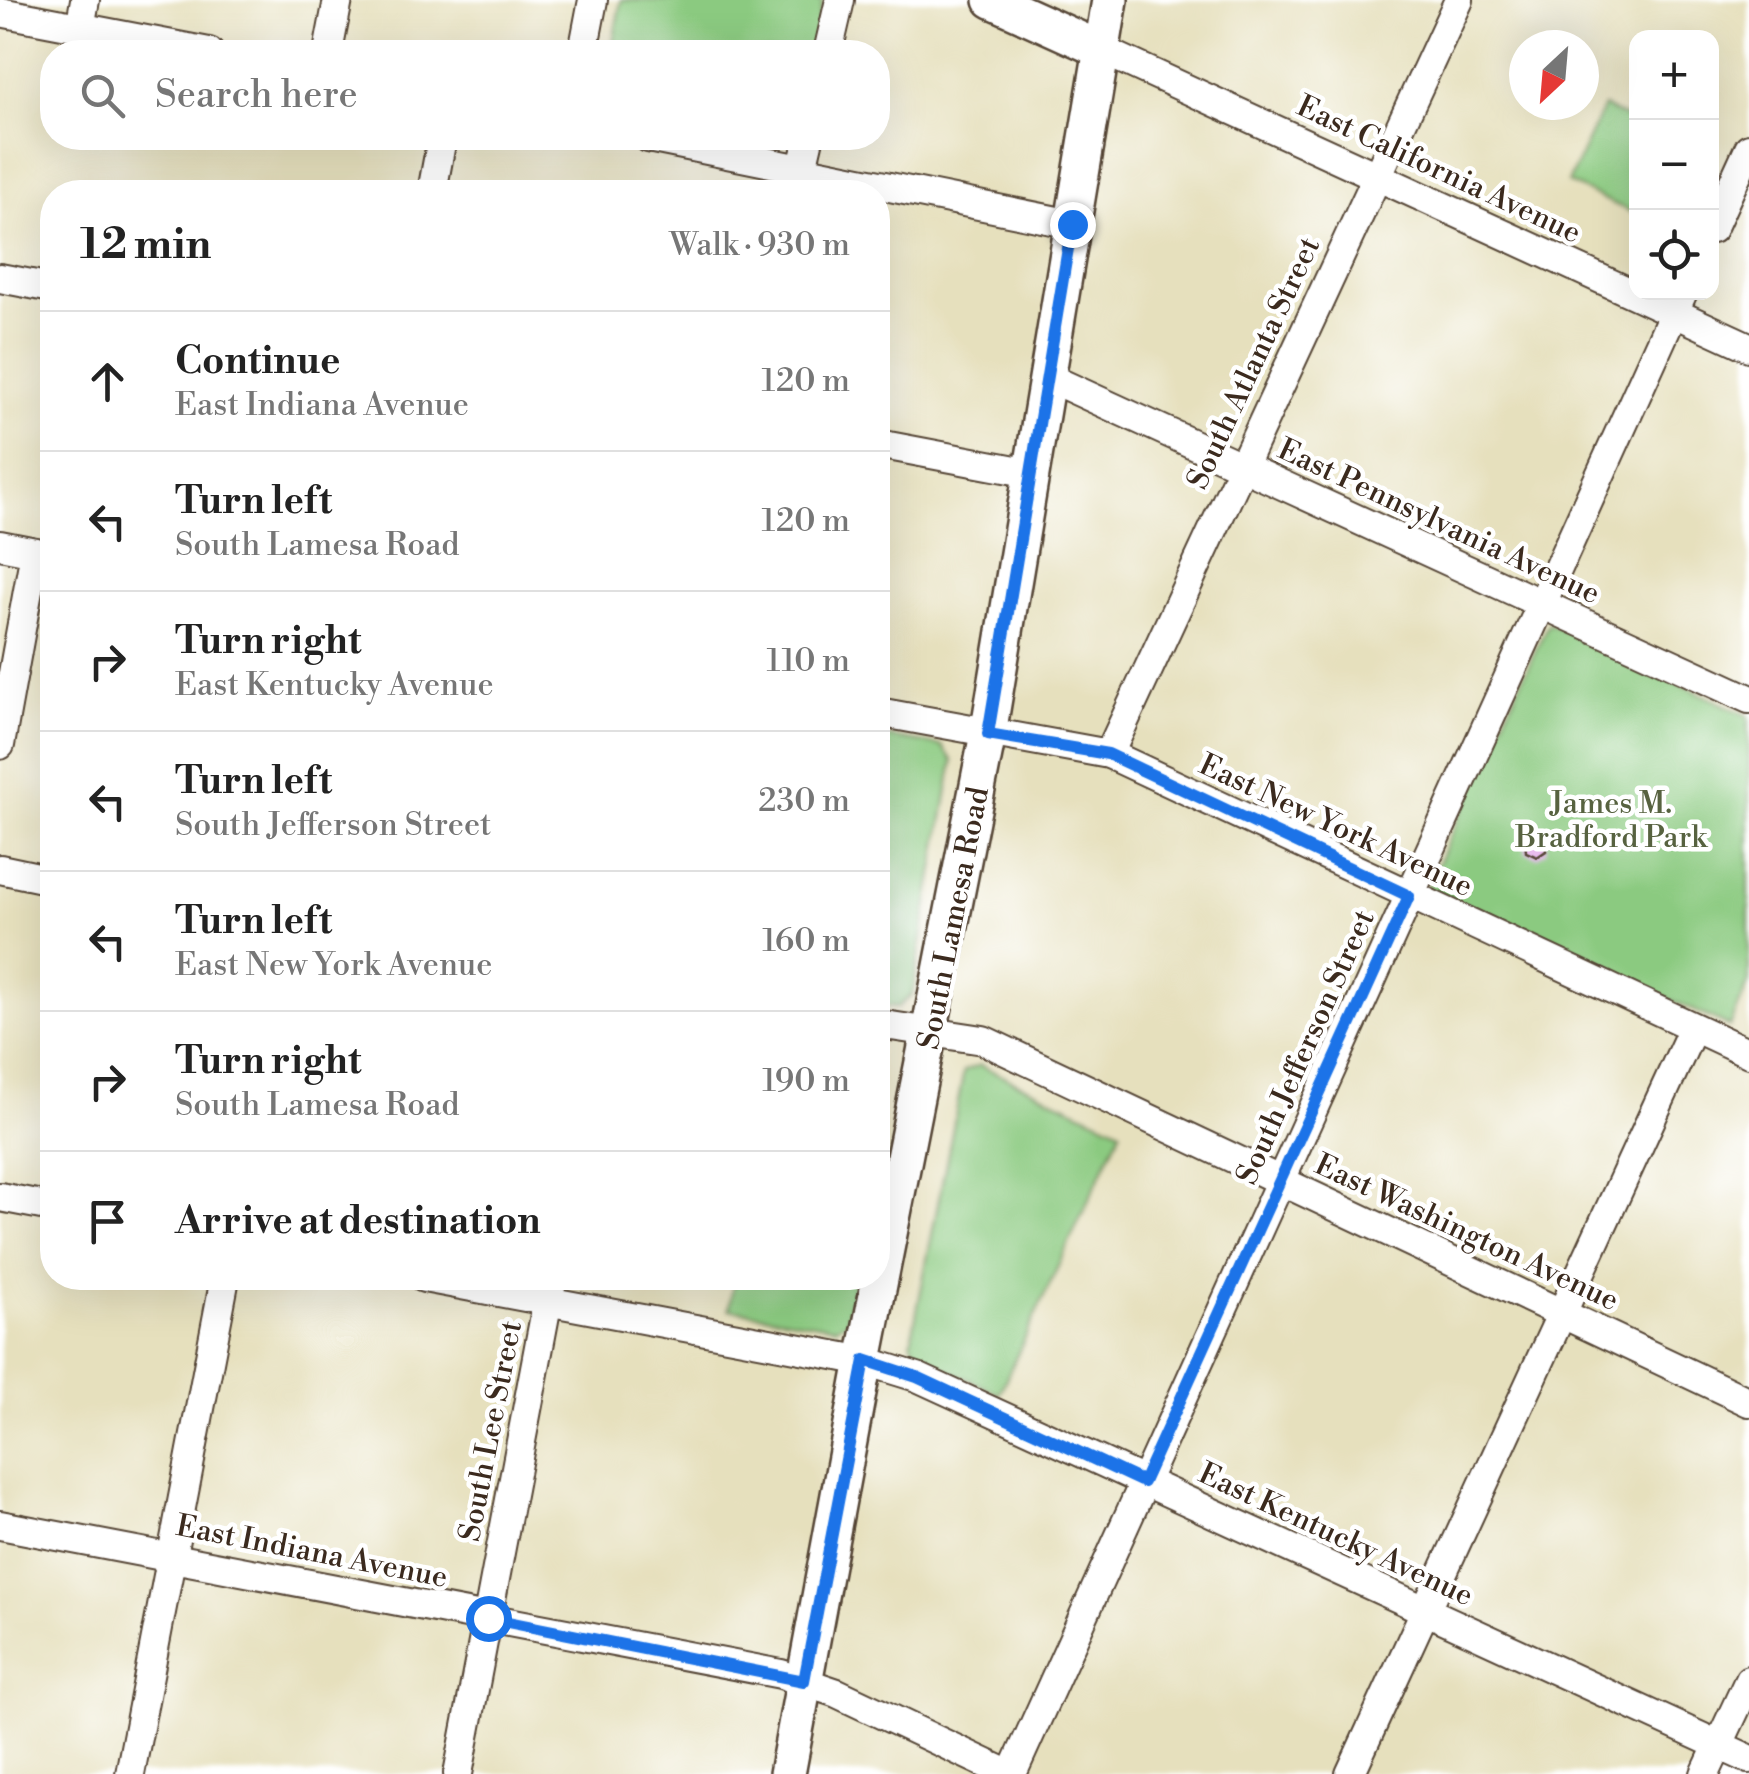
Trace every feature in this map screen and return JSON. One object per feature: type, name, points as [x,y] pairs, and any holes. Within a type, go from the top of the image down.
[{"type":"main road","points":[[992,0],[1102,50]]},
{"type":"main road","name":"South Lamesa Road","points":[[890,1238],[988,734],[1110,0]]},
{"type":"main road","name":"South Lamesa Road","points":[[788,1774],[879,1290]]},
{"type":"street","points":[[330,40],[338,0]]},
{"type":"street","points":[[585,40],[593,0]]},
{"type":"street","points":[[831,40],[840,0]]},
{"type":"street","name":"South Atlanta Street","points":[[1108,754],[1459,0]]},
{"type":"street","points":[[0,12],[83,14],[170,40]]},
{"type":"street","name":"East California Avenue","points":[[1102,50],[1376,176],[1678,302],[1749,347]]},
{"type":"street","points":[[1719,214],[1749,148]]},
{"type":"street","points":[[434,180],[440,150]]},
{"type":"street","points":[[710,150],[860,180]]},
{"type":"street","points":[[802,168],[806,150]]},
{"type":"street","points":[[890,186],[1072,224]]},
{"type":"street","points":[[0,278],[40,286]]},
{"type":"street","name":"South Jefferson Street","points":[[1010,1774],[1678,302]]},
{"type":"street","name":"East Pennsylvania Avenue","points":[[1047,377],[1749,700]]},
{"type":"street","points":[[890,446],[1031,473]]},
{"type":"street","points":[[0,545],[40,552]]},
{"type":"street","points":[[0,745],[40,570]]},
{"type":"street","name":"East New York Avenue","points":[[890,714],[1108,754],[1749,1054]]},
{"type":"street","points":[[0,870],[40,878]]},
{"type":"street","name":"East Washington Avenue","points":[[890,1026],[983,1040],[1749,1402]]},
{"type":"street","points":[[1350,1774],[1693,1028]]},
{"type":"street","points":[[0,1197],[40,1205]]},
{"type":"street","points":[[130,1774],[223,1290]]},
{"type":"street","name":"South Lee Street","points":[[458,1774],[550,1290]]},
{"type":"street","name":"East Kentucky Avenue","points":[[554,1290],[865,1360],[917,1377],[1749,1759]]},
{"type":"street","name":"East Indiana Avenue","points":[[0,1525],[804,1681],[1010,1774]]},
{"type":"street","points":[[1706,1774],[1749,1680]]},
{"type":"green space","points":[[621,0],[823,0],[815,40],[613,40]]},
{"type":"green space","points":[[1603,107],[1629,119],[1629,211],[1568,183]]},
{"type":"green space","name":"James M. Bradford Park","points":[[1548,623],[1749,716],[1749,982],[1730,1027],[1426,889]]},
{"type":"green space","points":[[890,737],[942,746],[953,761],[912,995],[898,1007],[890,1006]]},
{"type":"green space","points":[[979,1065],[1121,1130],[999,1394],[917,1355],[911,1341],[964,1071]]},
{"type":"green space","points":[[732,1290],[853,1290],[847,1321],[835,1327],[729,1309]]},
{"type":"building","points":[[1535,835],[1546,839],[1546,851],[1537,857],[1526,852],[1525,841]]},
{"type":"route","points":[[488,1618],[804,1681],[865,1360],[917,1377],[1143,1482],[1409,896],[1108,754],[988,734],[1072,224]]}]
